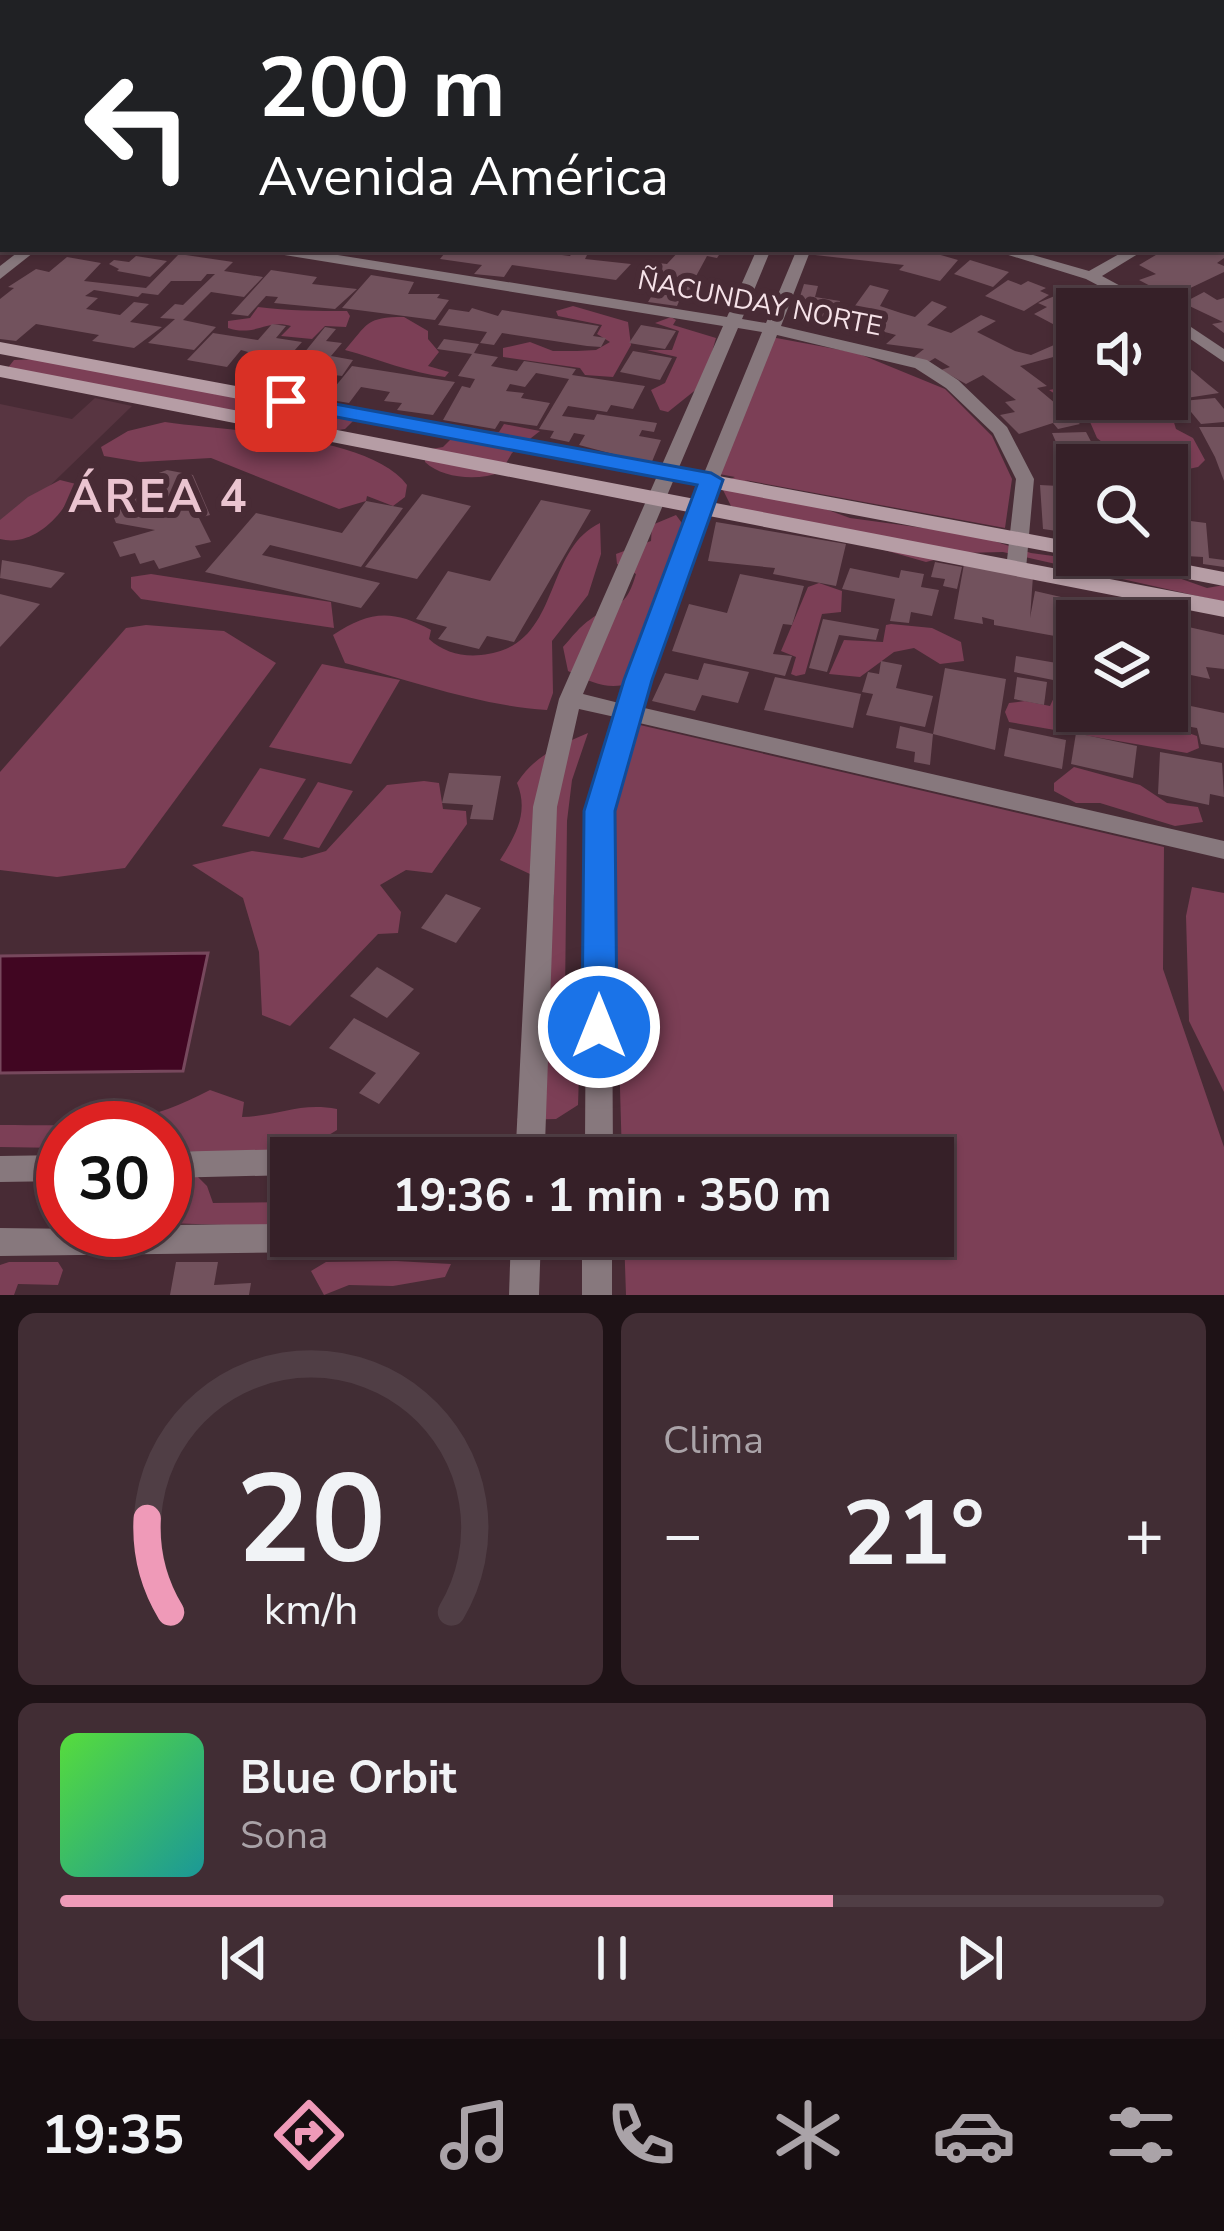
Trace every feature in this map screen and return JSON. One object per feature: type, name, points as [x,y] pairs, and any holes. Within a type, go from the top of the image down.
[{"type":"main road","points":[[0,348],[1056,546]]},
{"type":"main road","points":[[0,371],[1224,609]]},
{"type":"main road","points":[[1188,572],[1224,579]]},
{"type":"street","points":[[0,274],[27,252]]},
{"type":"street","name":"ÑACUNDAY NORTE","points":[[291,252],[774,328],[921,364],[952,384],[1000,431],[1025,479],[1016,569]]},
{"type":"street","points":[[531,1137],[545,807],[570,699],[763,252]]},
{"type":"street","points":[[599,1137],[599,811],[700,505],[804,252]]},
{"type":"street","points":[[1007,252],[1091,276],[1114,288]]},
{"type":"street","points":[[1091,276],[1134,252]]},
{"type":"street","points":[[1188,331],[1224,357]]},
{"type":"street","points":[[570,699],[1224,850]]},
{"type":"street","points":[[192,1165],[270,1163]]},
{"type":"street","points":[[0,1169],[36,1168]]},
{"type":"street","points":[[0,1242],[270,1238]]},
{"type":"street","points":[[524,1295],[525,1257]]},
{"type":"street","points":[[597,1257],[597,1295]]},
{"type":"shaded area","points":[[573,306],[628,322],[631,345],[613,377],[503,357],[503,348],[530,342],[553,351],[577,351],[596,350],[610,342],[597,334],[602,325],[558,316],[556,311]]},
{"type":"shaded area","points":[[258,307],[347,311],[350,316],[346,327],[325,326],[312,339],[281,336],[291,326],[283,324],[228,328],[228,321],[250,318]]},
{"type":"shaded area","points":[[404,317],[428,331],[428,339],[439,352],[428,366],[449,372],[445,377],[345,350],[368,324]]},
{"type":"shaded area","points":[[671,317],[676,320],[673,325],[716,338],[703,384],[668,412],[660,410],[651,390],[665,383],[677,357],[647,350],[672,350],[679,331],[655,323]]},
{"type":"shaded area","points":[[771,337],[857,353],[945,389],[992,436],[1012,479],[1005,528],[745,480],[850,518],[975,535],[1056,556],[1056,564],[1003,552],[962,553],[926,562],[731,506],[720,484],[735,477],[714,473]]},
{"type":"shaded area","points":[[38,359],[354,420],[345,429],[319,433],[7,369],[14,360]]},
{"type":"shaded area","points":[[95,398],[132,406],[0,534],[0,404],[72,419]]},
{"type":"shaded area","points":[[1089,420],[1173,420],[1176,429],[1193,438],[1205,460],[1188,469],[1188,444],[1104,444]]},
{"type":"shaded area","points":[[165,422],[295,438],[362,455],[388,468],[407,485],[405,497],[393,506],[367,496],[366,501],[339,509],[211,458],[140,462],[104,456],[101,447],[128,431]]},
{"type":"shaded area","points":[[504,424],[540,431],[512,453],[501,472],[462,477],[425,462],[426,450],[443,447],[460,430],[499,432]]},
{"type":"shaded area","points":[[60,480],[76,484],[57,517],[25,538],[0,539],[0,520],[28,497]]},
{"type":"shaded area","points":[[676,515],[687,530],[659,595],[654,671],[631,683],[611,686],[568,671],[563,647],[587,622],[624,599],[632,586],[636,574],[617,564],[616,554],[651,541],[652,525]]},
{"type":"shaded area","points":[[600,523],[601,554],[588,595],[552,641],[553,693],[547,710],[470,698],[345,663],[333,635],[370,617],[392,616],[431,630],[429,639],[453,653],[481,655],[507,648],[539,618],[568,554],[581,536]]},
{"type":"shaded area","points":[[151,574],[331,602],[334,628],[141,599],[131,588],[131,577]]},
{"type":"shaded area","points":[[1109,576],[1173,576],[1207,588],[1224,585],[1224,602]]},
{"type":"shaded area","points":[[819,583],[842,591],[841,612],[822,614],[805,674],[796,676],[791,674],[796,657],[781,651],[808,587]]},
{"type":"shaded area","points":[[146,625],[224,631],[276,663],[125,868],[57,877],[0,870],[0,772],[126,628]]},
{"type":"shaded area","points":[[886,625],[932,628],[961,642],[964,661],[940,664],[914,648],[894,652],[860,677],[829,674],[844,640],[883,642]]},
{"type":"shaded area","points":[[322,664],[400,680],[351,764],[269,747]]},
{"type":"shaded area","points":[[1056,693],[1056,730],[1009,722],[1005,712],[1009,703],[1050,706]]},
{"type":"shaded area","points":[[640,725],[1164,847],[1163,969],[1224,1147],[1224,1295],[626,1295],[625,1257],[954,1257],[954,1137],[621,1137],[612,809]]},
{"type":"shaded area","points":[[1066,732],[1186,732],[1197,736],[1199,748],[1187,753]]},
{"type":"shaded area","points":[[588,733],[572,780],[567,821],[565,996],[580,1045],[578,1105],[556,1119],[517,1120],[557,1022],[547,983],[554,895],[530,874],[500,860],[521,814],[517,783],[540,758]]},
{"type":"shaded area","points":[[1074,767],[1140,785],[1167,803],[1198,807],[1203,822],[1175,826],[1100,803],[1076,803],[1054,791],[1054,783]]},
{"type":"shaded area","points":[[260,768],[306,779],[269,837],[222,826]]},
{"type":"shaded area","points":[[318,782],[353,791],[319,848],[283,839]]},
{"type":"shaded area","points":[[439,783],[443,809],[466,811],[467,824],[432,873],[406,870],[380,885],[401,912],[398,933],[378,934],[290,1026],[262,1015],[259,952],[243,898],[192,865],[252,851],[302,858],[326,851],[387,785]]},
{"type":"shaded area","points":[[1192,887],[1224,893],[1224,1092],[1189,1021],[1186,916]]},
{"type":"shaded area","points":[[208,953],[183,1071],[0,1073],[0,956]]},
{"type":"shaded area","points":[[210,1090],[244,1102],[242,1117],[311,1107],[337,1109],[337,1130],[326,1137],[270,1137],[270,1153],[192,1151],[192,1101],[186,1101]]},
{"type":"shaded area","points":[[0,1125],[36,1125],[36,1148],[0,1147]]},
{"type":"shaded area","points":[[192,1175],[207,1186],[213,1203],[270,1202],[270,1226],[192,1224]]},
{"type":"shaded area","points":[[58,1262],[63,1270],[58,1285],[18,1284],[14,1295],[0,1295],[0,1265]]},
{"type":"shaded area","points":[[326,1262],[451,1264],[445,1277],[393,1286],[349,1285],[324,1295],[311,1271]]},
{"type":"building","points":[[446,252],[570,256],[588,252],[585,259],[631,264],[616,280],[512,265],[504,277],[474,274],[482,265],[440,259]]},
{"type":"building","points":[[678,252],[721,252],[717,258],[707,256],[694,280],[706,282],[696,302],[680,299],[677,306],[648,302],[654,292],[672,295],[677,287],[661,285],[666,276],[646,270],[650,262],[667,264]]},
{"type":"building","points":[[930,252],[958,260],[940,281],[899,270],[904,265],[815,255]]},
{"type":"building","points":[[1161,252],[1224,252],[1217,263],[1224,266],[1224,272],[1188,289],[1154,288],[1139,280],[1156,274],[1139,265]]},
{"type":"building","points":[[179,254],[233,262],[224,271],[263,277],[244,297],[211,292],[183,320],[216,327],[194,350],[148,343],[175,319],[160,318],[175,304],[183,305],[215,274],[201,281],[171,281],[158,295],[94,290],[85,296],[98,298],[86,309],[120,315],[134,302],[149,304],[130,322],[162,327],[134,348],[92,341],[99,335],[36,324],[16,341],[0,339],[0,299],[14,288],[8,287],[36,269],[49,272],[67,257],[101,263],[84,281],[146,288]]},
{"type":"building","points":[[136,256],[167,261],[150,277],[117,271],[109,264],[129,262]]},
{"type":"building","points":[[970,260],[1009,272],[993,287],[954,274]]},
{"type":"building","points":[[271,270],[317,277],[312,284],[357,289],[335,309],[274,303],[278,297],[266,296],[248,316],[231,314]]},
{"type":"building","points":[[371,275],[414,282],[408,294],[440,294],[437,298],[449,300],[435,320],[342,308]]},
{"type":"building","points":[[1008,280],[1021,285],[1028,281],[1046,288],[1040,291],[1049,295],[1024,311],[985,296]]},
{"type":"building","points":[[804,284],[818,286],[815,297],[840,301],[837,308],[846,309],[840,324],[794,315]]},
{"type":"building","points":[[870,285],[889,290],[880,306],[915,317],[932,301],[947,307],[927,325],[951,333],[981,315],[996,321],[977,332],[1015,351],[1031,355],[1056,344],[1056,356],[1020,366],[1047,386],[1037,388],[1056,404],[1056,420],[1080,424],[1058,429],[1053,423],[1019,434],[1000,415],[1015,412],[1005,402],[1016,400],[983,375],[966,384],[941,370],[950,367],[935,358],[927,363],[914,357],[924,349],[886,344],[896,335],[844,321]]},
{"type":"building","points":[[1204,292],[1217,300],[1224,298],[1224,333],[1212,324],[1223,322],[1188,305],[1188,300]]},
{"type":"building","points":[[1056,295],[1056,326],[1034,314],[1047,307],[1038,303]]},
{"type":"building","points":[[472,308],[498,316],[502,310],[599,326],[593,336],[606,338],[601,347],[502,333],[494,345],[480,343],[487,332],[438,325],[449,309],[469,312]]},
{"type":"building","points":[[272,324],[286,326],[276,338],[302,342],[294,351],[304,353],[325,327],[336,329],[326,341],[342,343],[331,356],[353,360],[342,376],[302,371],[285,390],[248,384],[266,364],[241,360],[248,352],[241,350],[227,367],[187,360],[213,333],[258,340]]},
{"type":"building","points":[[641,325],[676,331],[665,349],[629,343]]},
{"type":"building","points":[[444,339],[479,344],[474,353],[498,357],[491,366],[517,371],[524,361],[576,369],[572,375],[645,386],[633,409],[611,405],[607,412],[568,406],[562,416],[594,420],[597,414],[657,423],[654,432],[642,430],[639,436],[661,440],[651,464],[579,445],[585,435],[574,433],[569,442],[550,438],[554,431],[539,429],[569,379],[536,373],[525,387],[510,384],[506,391],[550,403],[537,426],[500,421],[495,429],[443,420],[462,386],[470,388],[475,379],[458,376],[472,354],[437,349]]},
{"type":"building","points":[[633,351],[672,358],[660,380],[620,372]]},
{"type":"building","points":[[352,366],[455,382],[433,415],[397,410],[402,403],[384,401],[390,392],[361,387],[349,403],[325,399]]},
{"type":"building","points":[[1190,369],[1219,393],[1188,398]]},
{"type":"building","points":[[1215,398],[1224,409],[1224,422],[1201,424],[1188,408],[1188,400]]},
{"type":"building","points":[[1199,427],[1224,427],[1224,481],[1215,457]]},
{"type":"building","points":[[1086,432],[1092,444],[1057,444],[1052,433]]},
{"type":"building","points":[[167,470],[193,475],[210,515],[199,518],[211,542],[195,546],[201,557],[159,569],[154,560],[140,564],[135,553],[120,557],[113,542],[155,530],[116,523],[104,493]]},
{"type":"building","points":[[1040,485],[1056,486],[1056,531],[1043,529]]},
{"type":"building","points":[[422,494],[471,506],[417,579],[365,567]]},
{"type":"building","points":[[541,500],[591,510],[514,642],[487,636],[479,649],[438,639],[447,627],[416,619],[448,571],[490,581]]},
{"type":"building","points":[[366,501],[403,508],[361,567],[270,545],[262,555],[380,583],[361,608],[205,572],[256,513],[342,533]]},
{"type":"building","points":[[1188,521],[1206,523],[1209,558],[1224,560],[1224,567],[1203,564],[1203,557],[1188,556]]},
{"type":"building","points":[[716,522],[846,544],[836,586],[773,574],[775,568],[708,561]]},
{"type":"building","points":[[2,560],[65,573],[51,588],[0,578]]},
{"type":"building","points":[[935,562],[962,567],[957,589],[943,586],[945,579],[931,577]]},
{"type":"building","points":[[964,564],[1033,576],[1030,618],[1035,591],[1074,600],[1056,600],[1056,636],[994,625],[994,620],[982,617],[983,624],[954,619]]},
{"type":"building","points":[[850,568],[899,578],[901,570],[924,574],[921,587],[939,590],[932,616],[911,612],[909,623],[890,621],[895,599],[842,589]]},
{"type":"building","points":[[740,574],[804,586],[792,625],[783,624],[773,654],[792,656],[785,676],[672,651],[689,604],[727,613]]},
{"type":"building","points":[[0,594],[40,604],[0,647]]},
{"type":"building","points":[[823,619],[879,629],[876,640],[839,635],[827,672],[809,668]]},
{"type":"building","points":[[1188,627],[1224,635],[1224,669],[1206,667],[1210,679],[1188,674]]},
{"type":"building","points":[[1016,656],[1056,663],[1056,681],[1014,672]]},
{"type":"building","points":[[881,661],[902,665],[896,688],[933,696],[925,727],[866,715],[873,694],[862,692],[868,672],[879,674]]},
{"type":"building","points":[[704,663],[749,672],[738,703],[702,695],[695,711],[652,701],[665,673],[698,680]]},
{"type":"building","points":[[945,668],[1006,679],[995,750],[933,734]]},
{"type":"building","points":[[775,677],[861,694],[853,728],[764,710]]},
{"type":"building","points":[[1017,677],[1047,682],[1044,705],[1014,699]]},
{"type":"building","points":[[1188,705],[1224,713],[1224,748],[1201,744],[1197,728],[1188,726]]},
{"type":"building","points":[[900,726],[933,734],[930,765],[914,762],[915,752],[896,748]]},
{"type":"building","points":[[1009,728],[1066,740],[1062,769],[1004,756]]},
{"type":"building","points":[[1076,733],[1137,746],[1133,778],[1071,764]]},
{"type":"building","points":[[1160,752],[1222,763],[1224,797],[1210,794],[1209,805],[1158,794]]},
{"type":"building","points":[[449,773],[501,776],[493,820],[470,819],[473,805],[442,803]]},
{"type":"building","points":[[446,894],[481,908],[456,943],[421,928]]},
{"type":"building","points":[[377,967],[414,989],[387,1018],[350,996]]},
{"type":"building","points":[[354,1018],[420,1053],[379,1104],[359,1093],[376,1073],[329,1048]]},
{"type":"building","points":[[176,1262],[218,1262],[214,1285],[251,1283],[249,1295],[170,1295]]},
{"type":"district","name":"ÁREA 4","points":[[159,496]]},
{"type":"route","points":[[286,401],[711,480],[638,680],[599,811],[599,1027]]}]
